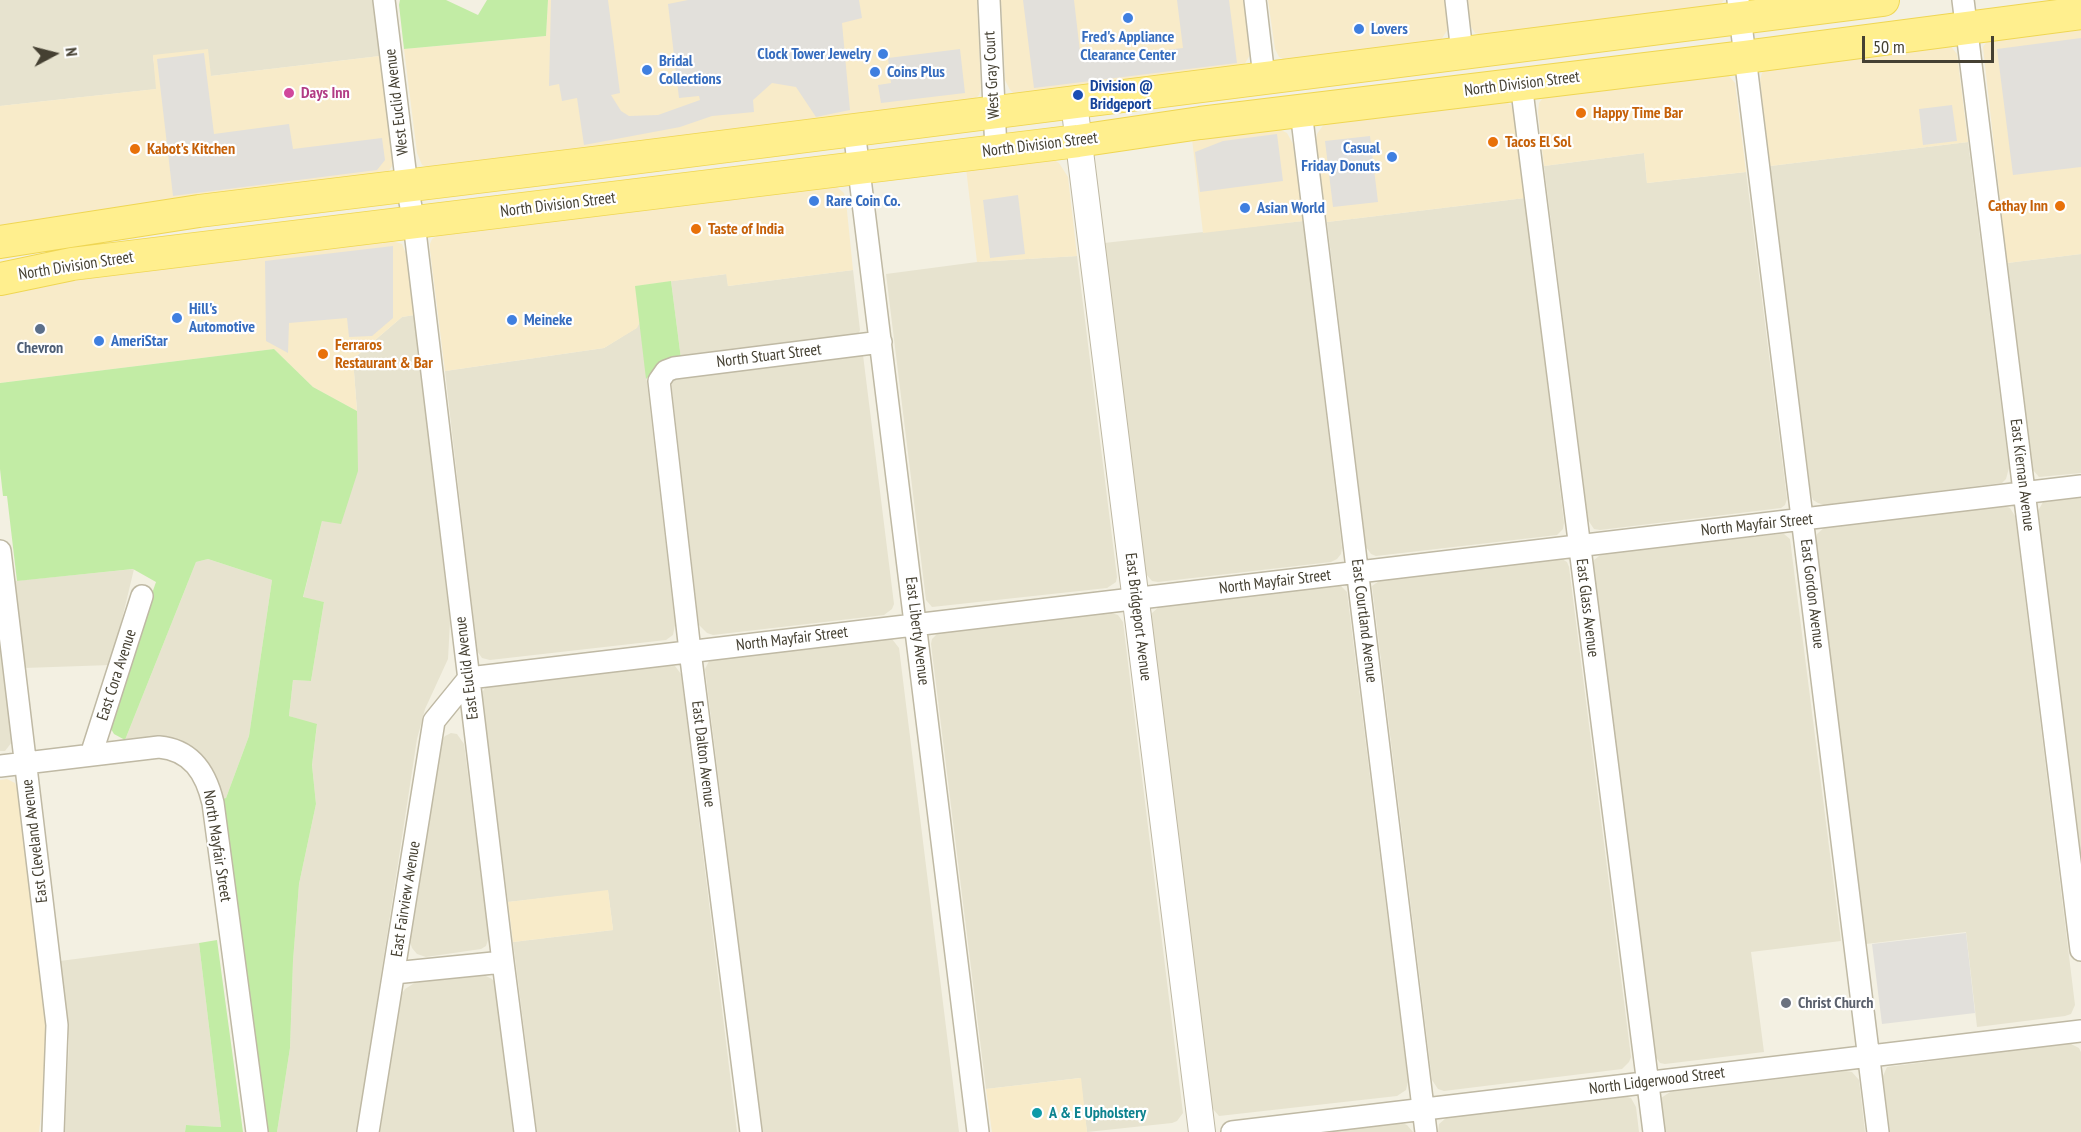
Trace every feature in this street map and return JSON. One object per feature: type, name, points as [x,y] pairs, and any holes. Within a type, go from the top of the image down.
[{"type":"main road","name":"North Division Street","points":[[0,279],[72,264],[410,205],[854,130],[1614,34],[1739,9],[1883,0]]},
{"type":"main road","name":"North Division Street","points":[[0,242],[199,211],[410,205],[858,167],[1745,57],[1965,13],[2081,13]]},
{"type":"main road","points":[[1521,83],[1523,66],[1527,62],[1597,52],[1614,34]]},
{"type":"main road","points":[[1347,105],[1346,92],[1350,87],[1448,74],[1460,65],[1462,53]]},
{"type":"street","name":"West Euclid Avenue","points":[[385,0],[410,205]]},
{"type":"street","name":"West Gray Court","points":[[989,0],[996,150]]},
{"type":"street","points":[[1255,0],[1264,77]]},
{"type":"street","points":[[1456,0],[1462,53]]},
{"type":"street","name":"East Gordon Avenue","points":[[1739,9],[1878,1132]]},
{"type":"street","name":"East Kiernan Avenue","points":[[1965,13],[2081,950]]},
{"type":"street","name":"East Glass Avenue","points":[[1521,83],[1654,1132]]},
{"type":"street","name":"East Bridgeport Avenue","points":[[1074,103],[1202,1132]]},
{"type":"street","name":"East Courtland Avenue","points":[[1301,111],[1426,1132]]},
{"type":"street","name":"East Liberty Avenue","points":[[854,130],[978,1132]]},
{"type":"street","name":"East Euclid Avenue","points":[[410,205],[525,1132]]},
{"type":"street","name":"North Stuart Street","points":[[661,376],[674,368],[881,342]]},
{"type":"street","name":"East Dalton Avenue","points":[[661,376],[658,387],[751,1132]]},
{"type":"street","name":"North Mayfair Street","points":[[469,678],[2081,486]]},
{"type":"street","name":"East Cleveland Avenue","points":[[0,551],[57,1025],[53,1132]]},
{"type":"street","name":"East Cora Avenue","points":[[91,755],[142,596]]},
{"type":"street","name":"East Fairview Avenue","points":[[368,1132],[434,721],[469,678]]},
{"type":"street","name":"North Mayfair Street","points":[[0,766],[145,747],[169,748],[191,759],[199,767],[210,789],[257,1132]]},
{"type":"street","points":[[394,973],[503,962]]},
{"type":"street","name":"North Lidgerwood Street","points":[[1232,1132],[2081,1031]]},
{"type":"shaded area","points":[[0,0],[373,0],[380,56],[211,76],[153,56],[157,89],[0,106]]},
{"type":"shaded area","points":[[548,0],[977,0],[981,88],[974,100],[432,169],[422,165],[417,153],[404,49],[546,36]]},
{"type":"shaded area","points":[[551,0],[608,0],[620,93],[611,95],[621,111],[629,116],[658,115],[700,100],[699,96],[679,98],[668,4],[688,0],[859,0],[862,18],[842,23],[850,110],[816,117],[796,87],[772,83],[753,100],[754,112],[712,116],[680,127],[584,145],[577,98],[562,101],[559,84],[549,86]]},
{"type":"shaded area","points":[[1001,0],[1244,0],[1250,55],[1244,65],[1021,95],[1014,94],[1005,80]]},
{"type":"shaded area","points":[[1023,0],[1074,0],[1081,60],[1183,48],[1177,0],[1229,0],[1237,63],[1034,88]]},
{"type":"shaded area","points":[[1268,0],[1445,0],[1448,29],[1441,40],[1290,62],[1279,57],[1275,49]]},
{"type":"shaded area","points":[[1468,0],[1724,0],[1719,6],[1485,36],[1475,33],[1470,25]]},
{"type":"shaded area","points":[[2081,26],[2081,254],[2007,263],[1983,47],[1988,40]]},
{"type":"shaded area","points":[[2081,38],[2081,167],[2013,175],[1997,49]]},
{"type":"shaded area","points":[[1949,44],[1957,54],[1968,142],[1770,166],[1760,80],[1766,68]]},
{"type":"shaded area","points":[[208,49],[211,76],[380,56],[392,166],[388,172],[379,176],[0,228],[0,106],[156,89],[153,55]]},
{"type":"shaded area","points":[[960,49],[965,93],[881,103],[878,85],[891,83],[888,58]]},
{"type":"shaded area","points":[[204,53],[214,134],[289,124],[293,149],[382,138],[385,160],[377,170],[173,196],[157,59]]},
{"type":"shaded area","points":[[1723,74],[1729,76],[1735,83],[1746,172],[1647,183],[1644,153],[1544,166],[1538,112],[1539,103],[1552,93]]},
{"type":"shaded area","points":[[1504,101],[1511,105],[1515,115],[1525,198],[1327,222],[1316,141],[1317,134],[1324,124]]},
{"type":"shaded area","points":[[1952,105],[1957,141],[1923,145],[1919,109]]},
{"type":"shaded area","points":[[1275,130],[1287,133],[1293,144],[1303,221],[1203,233],[1192,139]]},
{"type":"shaded area","points":[[1277,134],[1283,181],[1200,192],[1195,152],[1223,141]]},
{"type":"shaded area","points":[[1370,136],[1378,202],[1333,207],[1325,141]]},
{"type":"shaded area","points":[[1968,142],[2009,468],[2006,479],[2002,483],[1824,505],[1818,503],[1813,500],[1811,494],[1770,166]]},
{"type":"shaded area","points":[[1644,153],[1647,183],[1746,172],[1787,499],[1781,508],[1600,530],[1594,529],[1588,520],[1544,166]]},
{"type":"shaded area","points":[[1052,159],[1059,163],[1068,177],[1077,256],[977,262],[966,168]]},
{"type":"shaded area","points":[[836,186],[844,193],[846,201],[853,270],[728,286],[726,274],[636,286],[640,322],[637,328],[604,348],[445,371],[430,250],[432,239],[440,234]]},
{"type":"shaded area","points":[[1018,195],[1025,254],[990,258],[983,200]]},
{"type":"shaded area","points":[[1525,198],[1563,529],[1557,535],[1376,556],[1371,554],[1366,547],[1327,222]]},
{"type":"shaded area","points":[[1303,221],[1341,554],[1331,562],[1152,581],[1145,573],[1104,243]]},
{"type":"shaded area","points":[[388,240],[402,244],[406,254],[414,315],[402,317],[353,359],[357,411],[313,387],[274,349],[0,383],[0,295],[52,283]]},
{"type":"shaded area","points":[[393,246],[393,318],[372,336],[349,337],[347,318],[289,323],[288,353],[266,341],[265,261]]},
{"type":"shaded area","points":[[2081,254],[2081,473],[2039,477],[2033,470],[2007,263]]},
{"type":"shaded area","points":[[1077,256],[1116,582],[1107,588],[932,607],[926,600],[886,274],[977,262]]},
{"type":"shaded area","points":[[853,270],[860,330],[858,335],[681,359],[671,281],[727,274],[728,286]]},
{"type":"shaded area","points":[[414,315],[450,622],[448,659],[425,709],[417,739],[357,1132],[277,1132],[290,1048],[299,884],[316,804],[312,765],[317,725],[289,716],[293,680],[311,681],[324,602],[303,598],[322,521],[357,411],[353,359],[402,317]]},
{"type":"shaded area","points":[[640,322],[675,625],[673,635],[666,640],[490,660],[482,658],[477,651],[445,371],[604,348],[636,328]]},
{"type":"shaded area","points":[[863,355],[894,604],[892,609],[884,615],[713,635],[707,633],[699,625],[671,381],[676,376]]},
{"type":"shaded area","points":[[2081,497],[2081,865],[2038,511],[2043,502]]},
{"type":"shaded area","points":[[2005,506],[2010,508],[2015,516],[2075,1005],[2071,1014],[2065,1016],[1977,1027],[1966,932],[1866,944],[1816,539],[1817,534],[1825,527]]},
{"type":"shaded area","points":[[1784,534],[1790,539],[1841,941],[1751,952],[1764,1052],[1660,1063],[1654,1055],[1594,560],[1603,553]]},
{"type":"shaded area","points":[[208,559],[272,580],[249,736],[226,798],[221,799],[214,773],[206,760],[186,743],[161,737],[125,740],[196,562]]},
{"type":"shaded area","points":[[1562,559],[1569,567],[1631,1057],[1622,1069],[1444,1091],[1438,1089],[1432,1080],[1372,586],[1379,581]]},
{"type":"shaded area","points":[[134,569],[111,665],[24,668],[14,581]]},
{"type":"shaded area","points":[[1341,586],[1347,592],[1408,1082],[1406,1090],[1397,1096],[1219,1116],[1212,1108],[1152,613],[1160,606]]},
{"type":"shaded area","points":[[1108,612],[1118,615],[1123,622],[1183,1113],[1177,1121],[1172,1123],[1087,1132],[1080,1078],[986,1089],[931,644],[932,639],[939,632]]},
{"type":"shaded area","points":[[892,639],[899,648],[959,1132],[762,1132],[705,669],[709,661],[714,659]]},
{"type":"shaded area","points":[[0,640],[12,742],[5,751],[0,751]]},
{"type":"shaded area","points":[[670,664],[675,666],[681,674],[737,1132],[537,1132],[513,942],[613,930],[608,891],[508,902],[483,691],[491,685]]},
{"type":"shaded area","points":[[451,733],[457,734],[464,744],[489,937],[486,946],[481,949],[426,957],[417,954],[410,942],[439,744],[445,736]]},
{"type":"shaded area","points":[[7,779],[15,783],[19,791],[45,1013],[47,1062],[39,1132],[0,1132],[0,780]]},
{"type":"shaded area","points":[[608,890],[613,930],[513,942],[508,902]]},
{"type":"shaded area","points":[[1966,933],[1975,1013],[1882,1024],[1872,944]]},
{"type":"shaded area","points":[[199,943],[221,1127],[186,1125],[185,1132],[65,1132],[69,1040],[60,961]]},
{"type":"shaded area","points":[[482,974],[495,983],[513,1132],[380,1132],[401,995],[405,989],[416,982]]},
{"type":"shaded area","points":[[2069,1043],[2079,1048],[2081,1052],[2081,1132],[1890,1132],[1883,1076],[1887,1067]]},
{"type":"shaded area","points":[[1852,1072],[1859,1080],[1865,1132],[1663,1132],[1660,1103],[1661,1098],[1670,1092]]},
{"type":"shaded area","points":[[1081,1078],[1087,1132],[992,1132],[986,1089]]},
{"type":"shaded area","points":[[1625,1096],[1631,1098],[1636,1107],[1639,1132],[1438,1132],[1439,1124],[1446,1118]]},
{"type":"shaded area","points":[[1402,1123],[1413,1132],[1327,1132]]},
{"type":"green space","points":[[400,0],[446,0],[478,15],[487,0],[548,0],[546,36],[404,49]]},
{"type":"green space","points":[[671,281],[681,359],[661,364],[646,379],[635,286]]},
{"type":"green space","points":[[274,349],[313,387],[357,411],[358,471],[341,524],[322,521],[303,597],[324,602],[311,681],[293,680],[289,716],[317,724],[312,765],[316,804],[299,884],[290,1048],[277,1132],[267,1132],[221,799],[226,798],[249,736],[272,580],[208,559],[196,562],[125,740],[114,734],[107,722],[156,582],[133,569],[17,581],[7,496],[3,496],[0,469],[0,383]]},
{"type":"green space","points":[[217,940],[243,1132],[185,1132],[186,1125],[221,1127],[199,943]]},
{"type":"place","name":"Fred's Appliance Clearance Center","points":[[1128,18]]},
{"type":"place","name":"Lovers","points":[[1359,29]]},
{"type":"place","name":"Clock Tower Jewelry","points":[[883,54]]},
{"type":"place","name":"Bridal Collections","points":[[647,70]]},
{"type":"place","name":"Coins Plus","points":[[875,72]]},
{"type":"place","name":"Days Inn","points":[[289,93]]},
{"type":"place","name":"Division @ Bridgeport","points":[[1078,95]]},
{"type":"place","name":"Happy Time Bar","points":[[1581,113]]},
{"type":"place","name":"Tacos El Sol","points":[[1493,142]]},
{"type":"place","name":"Kabot's Kitchen","points":[[135,149]]},
{"type":"place","name":"Casual Friday Donuts","points":[[1392,157]]},
{"type":"place","name":"Rare Coin Co.","points":[[814,201]]},
{"type":"place","name":"Cathay Inn","points":[[2060,206]]},
{"type":"place","name":"Asian World","points":[[1245,208]]},
{"type":"place","name":"Taste of India","points":[[696,229]]},
{"type":"place","name":"Hill's Automotive","points":[[177,318]]},
{"type":"place","name":"Meineke","points":[[512,320]]},
{"type":"place","name":"Chevron","points":[[40,329]]},
{"type":"place","name":"AmeriStar","points":[[99,341]]},
{"type":"place","name":"Ferraros Restaurant & Bar","points":[[323,354]]},
{"type":"place","name":"Christ Church","points":[[1786,1003]]},
{"type":"place","name":"A & E Upholstery","points":[[1037,1113]]}]
